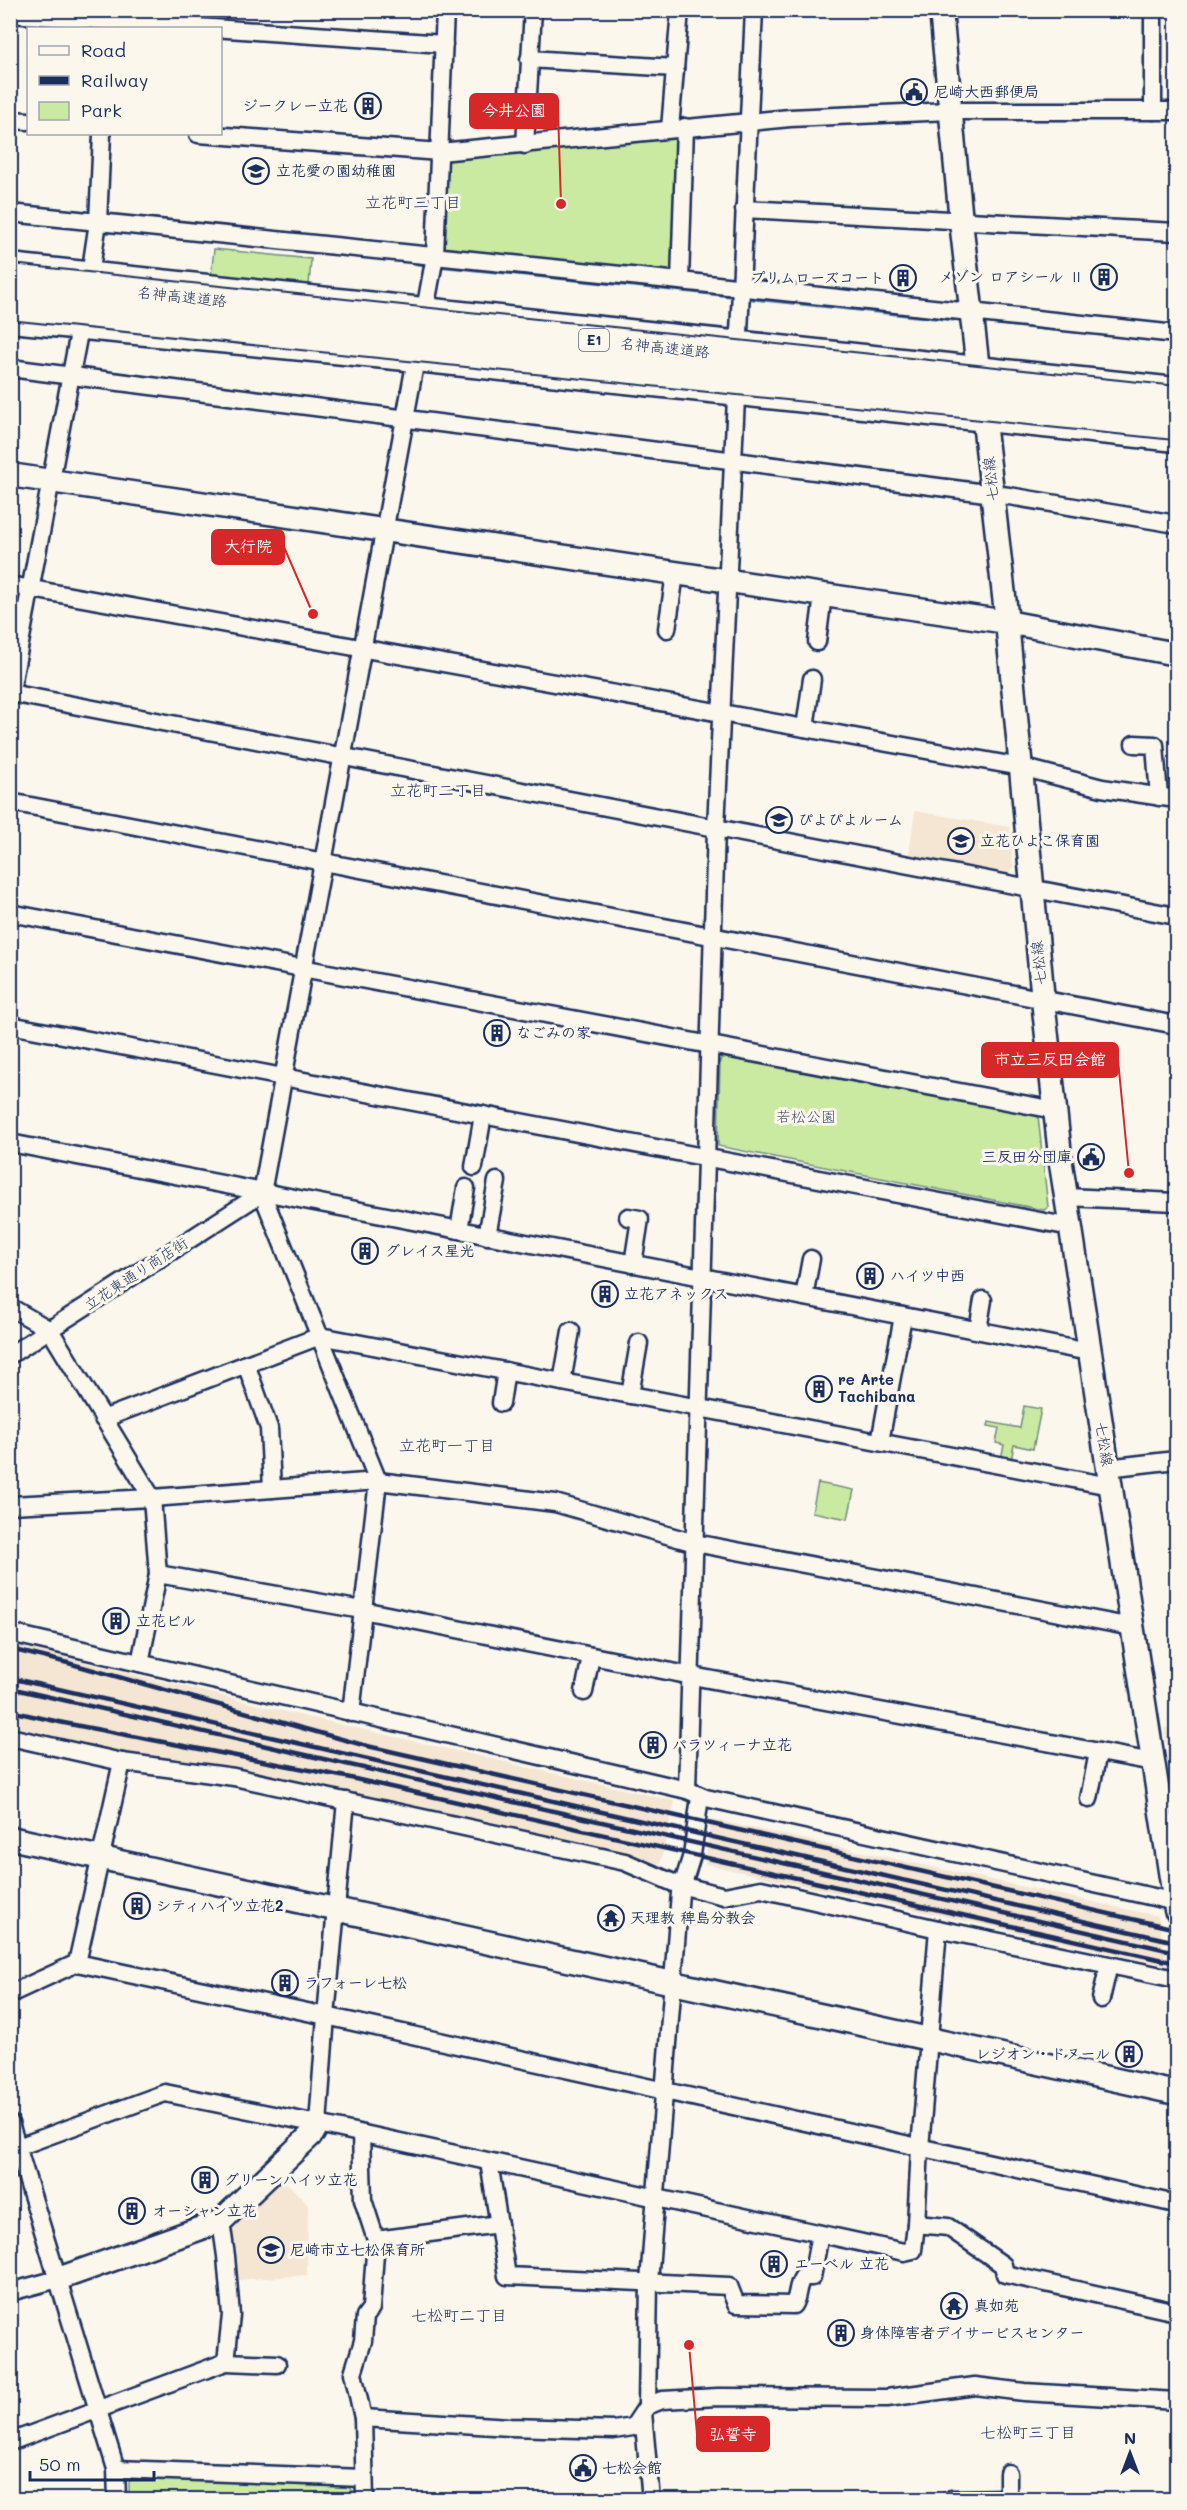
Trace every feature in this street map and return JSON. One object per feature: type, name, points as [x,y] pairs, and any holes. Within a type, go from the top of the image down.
[{"type":"highway","name":"名神高速道路","points":[[10,280],[1176,402]]},
{"type":"highway","name":"名神高速道路","points":[[10,304],[1176,424]]},
{"type":"street","points":[[351,1713],[378,1482],[262,1193],[435,256],[445,10]]},
{"type":"street","points":[[525,145],[533,10]]},
{"type":"street","points":[[680,10],[675,68],[680,281]]},
{"type":"street","points":[[651,2499],[645,2410],[649,2282],[680,1893],[692,1855],[694,1793],[692,1676],[712,937],[754,10]]},
{"type":"street","name":"七松線","points":[[941,10],[976,364],[1007,622],[1042,1000],[1055,1110],[1089,1352],[1176,1905]]},
{"type":"street","points":[[1153,10],[1153,111]]},
{"type":"street","points":[[10,14],[207,27]]},
{"type":"street","points":[[222,28],[444,44]]},
{"type":"street","points":[[529,58],[675,68]]},
{"type":"street","points":[[211,135],[440,152],[749,122],[950,111],[1176,111]]},
{"type":"street","points":[[10,120],[27,121]]},
{"type":"street","points":[[102,135],[98,222],[91,271],[11,694],[1176,916]]},
{"type":"street","points":[[744,209],[1176,232]]},
{"type":"street","points":[[10,213],[1176,334]]},
{"type":"street","points":[[10,262],[1176,386]]},
{"type":"street","points":[[10,324],[416,363],[1176,443]]},
{"type":"street","points":[[10,368],[993,494],[1176,524]]},
{"type":"street","points":[[10,475],[1007,622],[1176,654]]},
{"type":"street","points":[[667,629],[675,573]]},
{"type":"street","points":[[10,585],[1021,766],[1102,788],[1176,799]]},
{"type":"street","points":[[817,642],[823,595]]},
{"type":"street","points":[[805,728],[812,679]]},
{"type":"street","points":[[1134,744],[1155,746],[1159,797]]},
{"type":"street","points":[[10,802],[1176,1025]]},
{"type":"street","points":[[10,913],[1055,1110]]},
{"type":"street","points":[[10,1025],[1071,1227]]},
{"type":"street","points":[[474,1167],[483,1115]]},
{"type":"street","points":[[10,1143],[1089,1352]]},
{"type":"street","points":[[487,1236],[496,1181]]},
{"type":"street","points":[[459,1230],[466,1188]]},
{"type":"street","name":"立花東通り商店街","points":[[10,1355],[262,1193]]},
{"type":"street","points":[[1066,1197],[1176,1202]]},
{"type":"street","points":[[628,1217],[640,1219],[633,1264]]},
{"type":"street","points":[[804,1297],[811,1259]]},
{"type":"street","points":[[978,1330],[984,1300]]},
{"type":"street","points":[[10,1307],[50,1330],[152,1498],[158,1574],[140,1663]]},
{"type":"street","points":[[880,1442],[903,1316]]},
{"type":"street","points":[[562,1382],[571,1331]]},
{"type":"street","points":[[104,1419],[320,1336],[880,1442],[1109,1477],[1176,1460]]},
{"type":"street","points":[[630,1395],[639,1343]]},
{"type":"street","points":[[246,1364],[269,1428],[272,1489]]},
{"type":"street","points":[[501,1403],[506,1371]]},
{"type":"street","points":[[10,1504],[152,1498],[378,1482],[555,1503],[696,1543],[1132,1626]]},
{"type":"street","points":[[158,1574],[362,1610],[692,1676],[1153,1762]]},
{"type":"street","points":[[10,1633],[1176,1905]]},
{"type":"street","points":[[584,1692],[591,1656]]},
{"type":"street","points":[[10,1737],[122,1762],[234,1777],[625,1862],[684,1886],[724,1896],[760,1889],[1176,1979]]},
{"type":"street","points":[[1089,1799],[1098,1752]]},
{"type":"street","points":[[77,1964],[122,1762]]},
{"type":"street","points":[[10,2292],[58,2278],[221,2221],[313,2133],[318,2124],[346,1801]]},
{"type":"street","points":[[10,1838],[1176,2092]]},
{"type":"street","points":[[14,2149],[165,2093],[318,2124],[904,2252],[914,2250],[938,1929]]},
{"type":"street","points":[[10,1994],[77,1964],[326,2016],[1176,2204]]},
{"type":"street","points":[[1101,1999],[1109,1965]]},
{"type":"street","points":[[10,2123],[14,2149],[58,2278],[116,2469],[117,2499]]},
{"type":"street","points":[[361,2134],[363,2200],[376,2240],[371,2308],[365,2316],[363,2342],[353,2373],[363,2418],[365,2499]]},
{"type":"street","points":[[489,2162],[507,2276],[729,2286],[736,2304],[793,2305],[798,2297],[798,2283],[803,2277],[812,2277],[820,2234]]},
{"type":"street","points":[[221,2221],[231,2315],[226,2362]]},
{"type":"street","points":[[376,2240],[499,2224]]},
{"type":"street","points":[[916,2224],[948,2227],[1003,2265],[1005,2274],[1176,2313]]},
{"type":"street","points":[[10,2442],[226,2362],[277,2364]]},
{"type":"street","points":[[363,2418],[510,2427],[614,2430],[633,2427],[645,2410],[662,2400],[718,2397],[887,2398],[975,2386],[1024,2392],[1176,2401]]},
{"type":"street","points":[[116,2469],[364,2478]]},
{"type":"street","points":[[951,2499],[1008,2499],[1008,2473]]},
{"type":"shaded area","name":"立花ひよこ保育園","points":[[915,811],[1010,827],[1013,867],[1008,874],[909,854]]},
{"type":"shaded area","points":[[11,1644],[295,1714],[675,1801],[660,1864],[279,1776],[125,1753],[11,1726]]},
{"type":"shaded area","points":[[1164,1728],[1176,1728],[1176,1805]]},
{"type":"shaded area","points":[[711,1819],[1158,1916],[1167,1965],[705,1864]]},
{"type":"shaded area","name":"尼崎市立七松保育所","points":[[281,2177],[308,2205],[307,2275],[237,2280],[232,2224]]},
{"type":"green space","points":[[677,136],[674,273],[445,250],[448,158]]},
{"type":"green space","points":[[214,249],[311,259],[309,286],[211,276]]},
{"type":"green space","name":"若松公園","points":[[725,1055],[1038,1116],[1048,1207],[1044,1210],[718,1146],[720,1060]]},
{"type":"green space","points":[[1024,1406],[1041,1409],[1033,1449],[1014,1445],[1011,1461],[1001,1459],[1004,1445],[996,1443],[999,1428],[988,1426],[989,1422],[1020,1428]]},
{"type":"green space","points":[[818,1483],[854,1490],[848,1519],[812,1512]]},
{"type":"green space","points":[[136,2476],[345,2485],[353,2491],[354,2499],[129,2499],[129,2482]]},
{"type":"waterway","points":[[417,263],[730,295]]},
{"type":"waterway","points":[[752,298],[953,319]]},
{"type":"waterway","points":[[995,323],[1053,329]]},
{"type":"railway","points":[[10,1649],[363,1745],[1176,1929]]},
{"type":"railway","points":[[10,1678],[1176,1942]]},
{"type":"railway","points":[[10,1688],[1176,1952]]},
{"type":"railway","points":[[10,1711],[346,1777],[1176,1963]]},
{"type":"place","name":"尼崎大西郵便局","points":[[914,92]]},
{"type":"place","name":"ジークレー立花","points":[[368,106]]},
{"type":"place","name":"立花愛の園幼稚園","points":[[256,171]]},
{"type":"place","name":"今井公園","points":[[561,204]]},
{"type":"place","name":"メゾン ロアシール Ⅱ","points":[[1104,277]]},
{"type":"place","name":"プリムローズコート","points":[[903,278]]},
{"type":"place","name":"大行院","points":[[313,614]]},
{"type":"place","name":"ぴよぴよルーム","points":[[779,820]]},
{"type":"place","name":"立花ひよこ保育園","points":[[961,841]]},
{"type":"place","name":"なごみの家","points":[[497,1033]]},
{"type":"place","name":"三反田分団庫","points":[[1091,1157]]},
{"type":"place","name":"市立三反田会館","points":[[1129,1173]]},
{"type":"place","name":"グレイス星光","points":[[365,1251]]},
{"type":"place","name":"ハイツ中西","points":[[870,1276]]},
{"type":"place","name":"立花アネックス","points":[[605,1294]]},
{"type":"place","name":"re Arte Tachibana","points":[[819,1389]]},
{"type":"place","name":"立花ビル","points":[[116,1621]]},
{"type":"place","name":"パラツィーナ立花","points":[[653,1745]]},
{"type":"place","name":"シティハイツ立花2","points":[[137,1906]]},
{"type":"place","name":"天理教 稗島分教会","points":[[611,1918]]},
{"type":"place","name":"ラフォーレ七松","points":[[285,1983]]},
{"type":"place","name":"レジオン・ドヌール","points":[[1129,2054]]},
{"type":"place","name":"グリーンハイツ立花","points":[[205,2180]]},
{"type":"place","name":"オーシャン立花","points":[[132,2211]]},
{"type":"place","name":"尼崎市立七松保育所","points":[[271,2250]]},
{"type":"place","name":"エーベル 立花","points":[[774,2264]]},
{"type":"place","name":"真如苑","points":[[954,2306]]},
{"type":"place","name":"身体障害者デイサービスセンター","points":[[841,2333]]},
{"type":"place","name":"弘誓寺","points":[[689,2345]]},
{"type":"place","name":"七松会館","points":[[583,2468]]},
{"type":"district","name":"立花町三丁目","points":[[413,202]]},
{"type":"district","name":"立花町二丁目","points":[[438,790]]},
{"type":"district","name":"立花町一丁目","points":[[447,1445]]},
{"type":"district","name":"七松町二丁目","points":[[459,2315]]},
{"type":"district","name":"七松町三丁目","points":[[1028,2432]]}]
